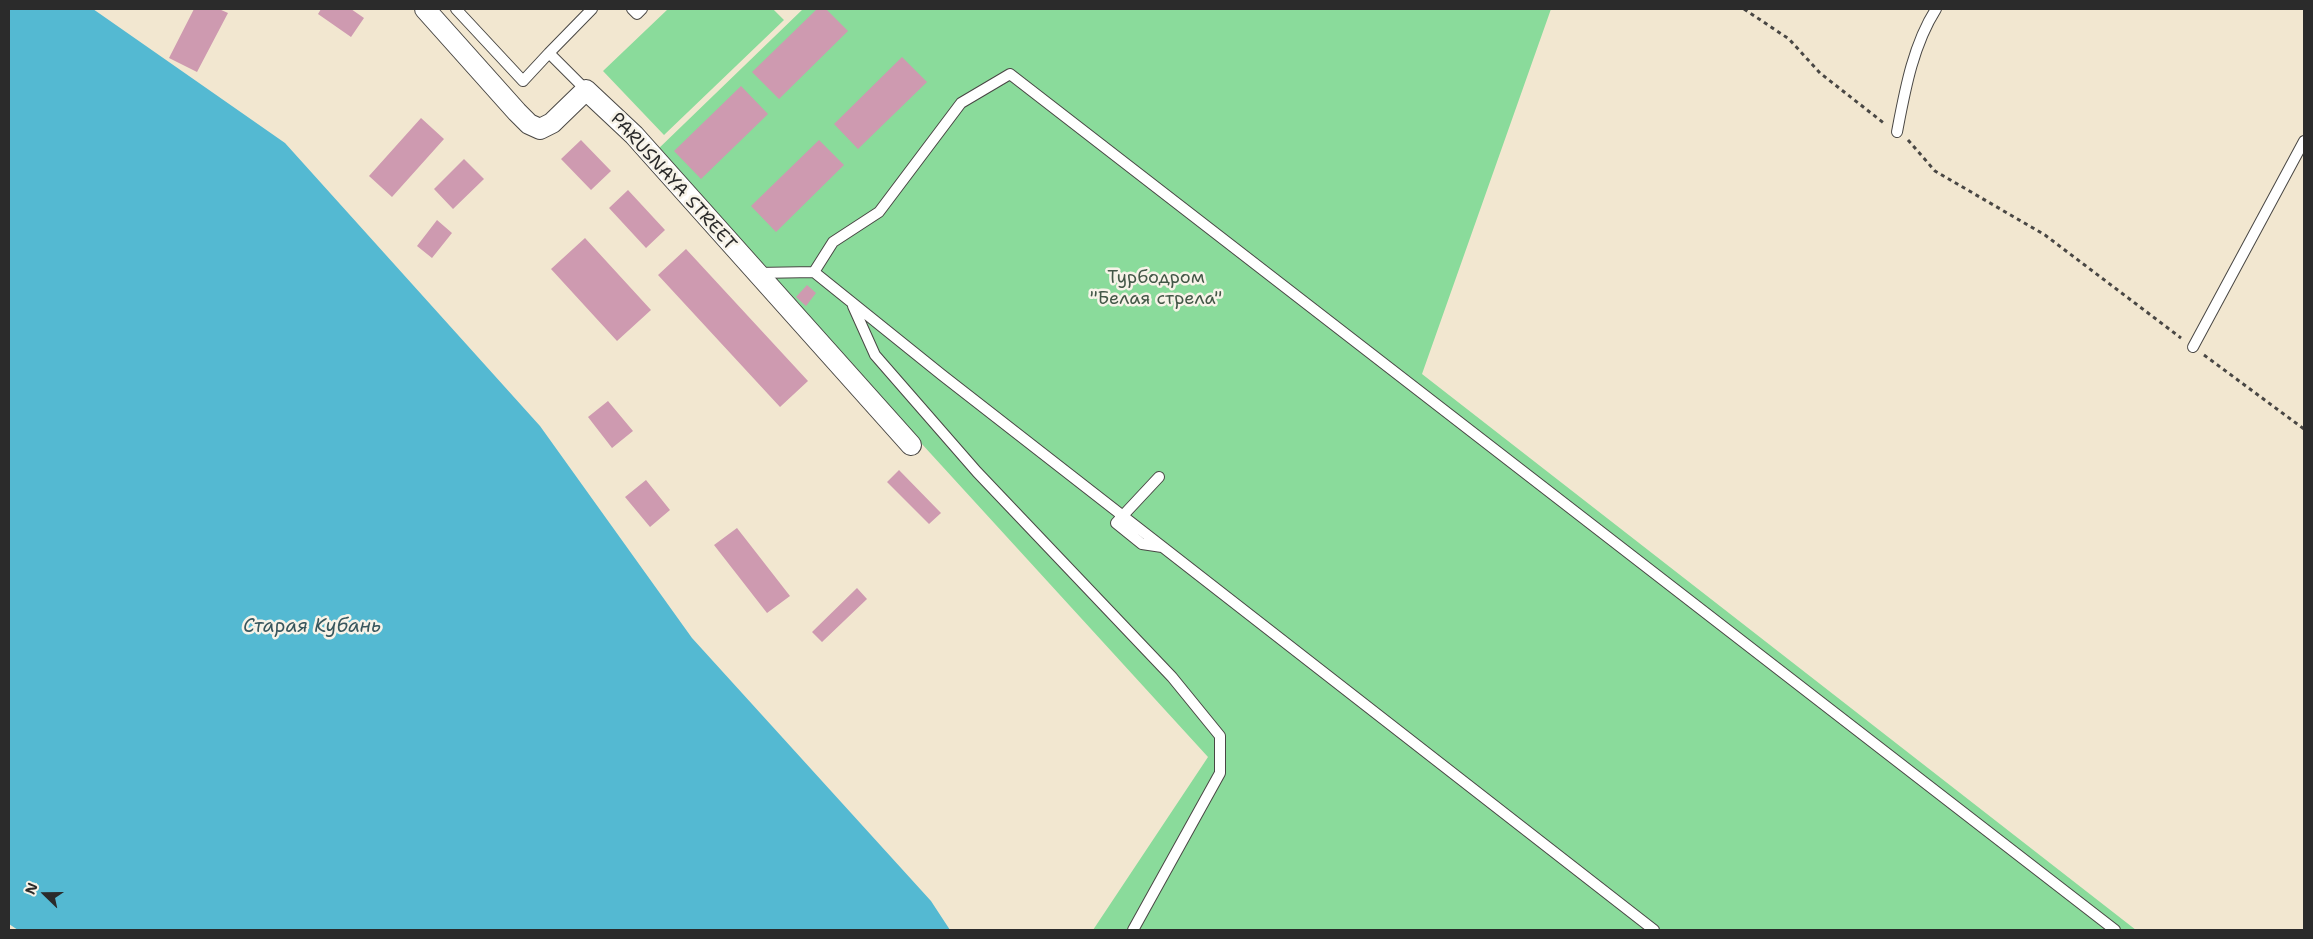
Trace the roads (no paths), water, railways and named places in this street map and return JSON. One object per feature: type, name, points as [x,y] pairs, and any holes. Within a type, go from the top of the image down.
[{"type":"street","points":[[425,9],[529,124],[540,129],[552,123],[586,90]]},
{"type":"street","name":"PARUSNAYA STREET","points":[[586,90],[634,135],[911,445]]},
{"type":"lane","points":[[456,9],[523,81],[592,9]]},
{"type":"lane","points":[[632,9],[637,14],[642,9]]},
{"type":"lane","points":[[1897,132],[1905,93],[1917,51],[1925,26],[1936,9]]},
{"type":"lane","points":[[549,53],[586,90]]},
{"type":"lane","points":[[814,272],[833,242],[879,212],[961,103],[1010,74],[2114,930]]},
{"type":"lane","points":[[2193,347],[2304,141]]},
{"type":"lane","points":[[756,273],[814,272],[1162,548],[1654,930]]},
{"type":"lane","points":[[852,303],[875,355],[977,472],[1172,677],[1220,736],[1220,774],[1134,930]]},
{"type":"lane","points":[[1123,517],[1159,477]]},
{"type":"water","name":"Старая Кубань","points":[[9,9],[93,9],[285,143],[540,426],[692,638],[931,901],[950,930],[18,930],[9,924]]},
{"type":"park label","name":"Турбодром \"Белая стрела\"","points":[[1156,288]]}]
